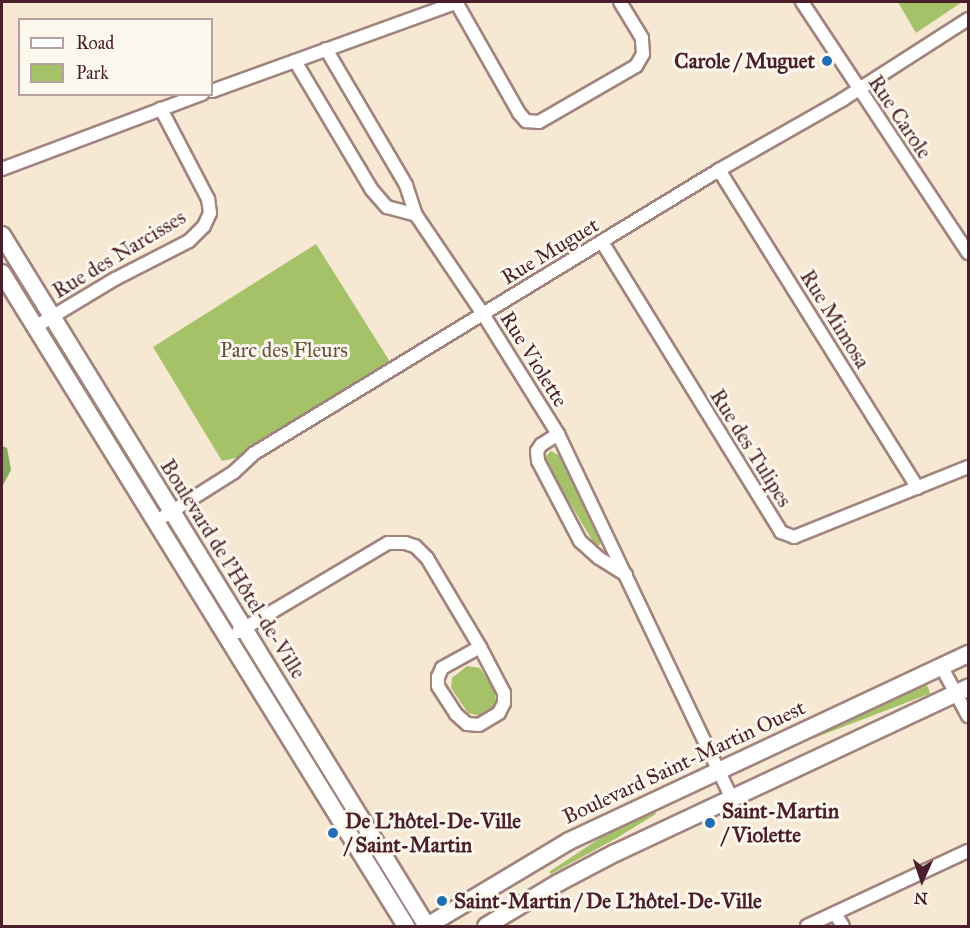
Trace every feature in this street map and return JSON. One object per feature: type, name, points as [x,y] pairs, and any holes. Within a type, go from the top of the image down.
[{"type":"street","points":[[213,91],[457,2],[519,113],[525,121],[539,122],[636,66],[644,54],[642,38],[620,2]]},
{"type":"street","name":"Rue Carole","points":[[801,2],[969,253]]},
{"type":"street","name":"Rue Muguet","points":[[155,522],[234,472],[253,454],[719,170],[858,90],[969,19]]},
{"type":"street","name":"Rue Violette","points":[[326,49],[406,184],[416,215],[483,314],[558,434],[732,798]]},
{"type":"street","points":[[295,61],[372,190],[387,207],[416,215]]},
{"type":"street","points":[[2,169],[197,96]]},
{"type":"street","name":"Rue des Narcisses","points":[[35,327],[116,279],[189,241],[204,226],[210,213],[207,199],[161,109]]},
{"type":"street","name":"Rue Mimosa","points":[[719,170],[918,488]]},
{"type":"street","name":"Boulevard de l'Hôtel-de-Ville","points":[[2,235],[427,927]]},
{"type":"street","name":"Rue des Tulipes","points":[[602,242],[781,532],[794,537],[969,467]]},
{"type":"street","name":"Boulevard de l'Hôtel-de-Ville","points":[[2,273],[406,927]]},
{"type":"street","name":"Rue Violette","points":[[558,434],[541,445],[537,451],[538,461],[580,541],[599,558],[626,575]]},
{"type":"street","points":[[227,638],[388,543],[405,543],[415,546],[427,558],[480,647],[504,693],[504,703],[499,713],[479,725],[467,724],[456,714],[438,686],[438,677],[442,668],[480,647]]},
{"type":"street","name":"Boulevard Saint-Martin Ouest","points":[[427,927],[562,844],[718,769],[969,654]]},
{"type":"street","points":[[941,666],[962,691],[969,716]]},
{"type":"street","points":[[486,927],[579,871],[962,691]]},
{"type":"street","points":[[807,927],[969,851]]},
{"type":"street","points":[[835,914],[843,927]]},
{"type":"green space","points":[[898,2],[962,2],[916,33]]},
{"type":"green space","name":"Parc des Fleurs","points":[[316,244],[394,368],[253,454],[222,461],[153,347]]},
{"type":"green space","points":[[57,337],[133,460],[131,461],[91,407],[51,341]]},
{"type":"green space","points":[[2,446],[7,448],[11,470],[2,487]]},
{"type":"green space","points":[[551,451],[564,458],[600,537],[600,545],[595,545],[546,463],[545,457]]},
{"type":"green space","points":[[248,647],[355,824],[310,763],[242,651]]},
{"type":"green space","points":[[467,666],[480,668],[495,692],[494,707],[480,716],[468,713],[451,688],[452,678]]},
{"type":"green space","points":[[927,685],[930,693],[738,767],[735,759]]},
{"type":"green space","points":[[655,812],[656,814],[615,839],[551,874],[549,872],[603,836]]},
{"type":"place","name":"Carole / Muguet","points":[[827,61]]},
{"type":"place","name":"Saint-Martin / Violette","points":[[710,823]]},
{"type":"place","name":"De L'hôtel-De-Ville / Saint-Martin","points":[[333,833]]},
{"type":"place","name":"Saint-Martin / De L'hôtel-De-Ville","points":[[442,901]]}]
